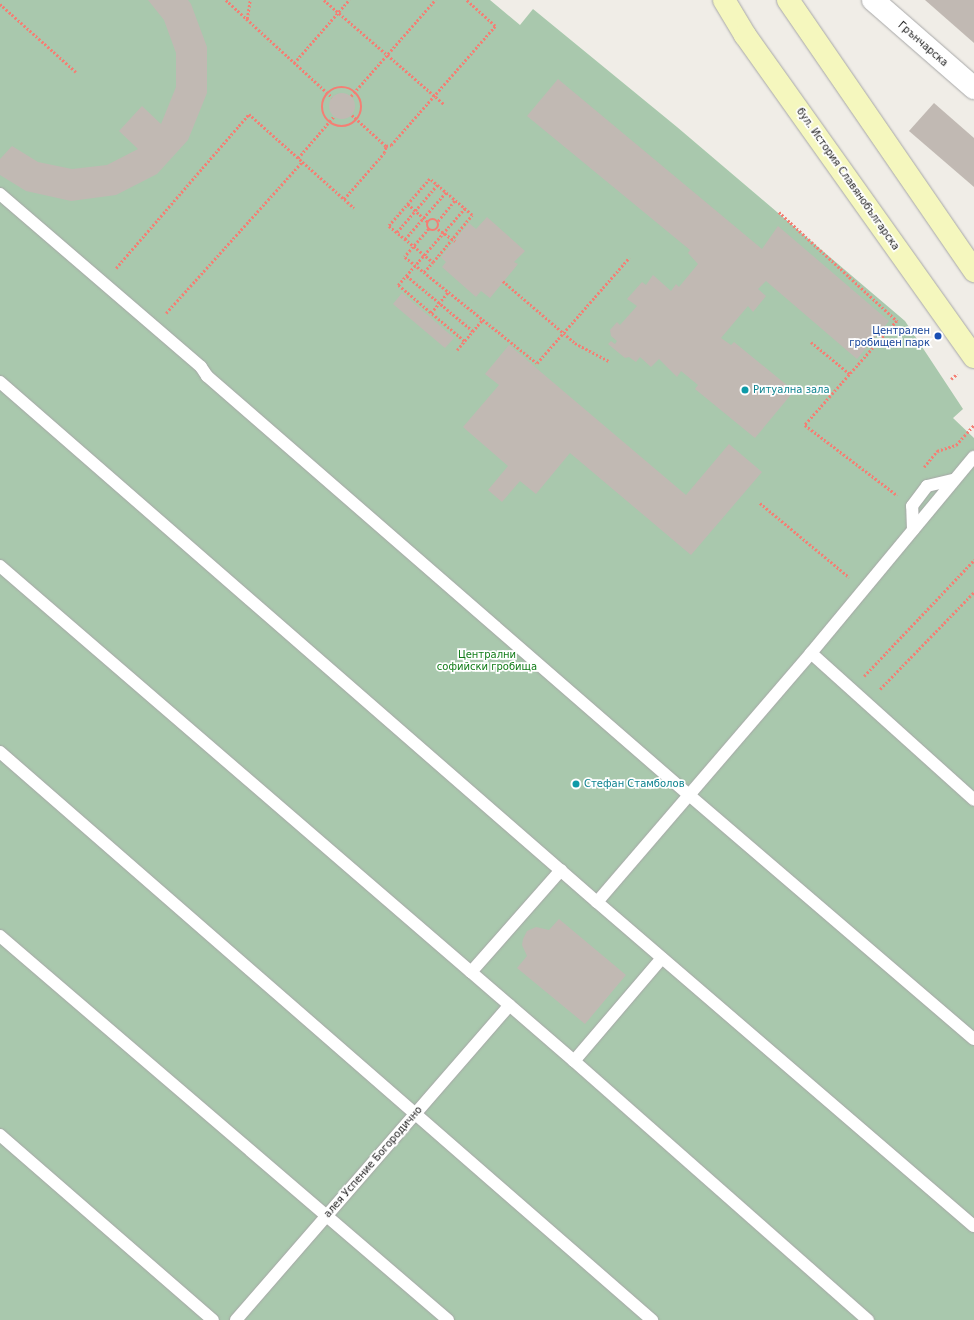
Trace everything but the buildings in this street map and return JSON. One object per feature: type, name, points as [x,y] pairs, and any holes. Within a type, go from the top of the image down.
[{"type":"main road","name":"бул. История Славянобългарска","points":[[724,0],[745,35],[974,357]]},
{"type":"main road","points":[[788,0],[974,271]]},
{"type":"street","name":"Грънчарска","points":[[873,0],[974,88]]},
{"type":"lane","points":[[0,194],[201,366],[207,376],[689,795],[974,1039]]},
{"type":"lane","points":[[0,382],[597,902],[974,1226]]},
{"type":"lane","points":[[597,902],[811,653],[974,457]]},
{"type":"lane","points":[[913,530],[912,506],[927,486],[954,480]]},
{"type":"lane","points":[[0,566],[510,1005],[868,1320]]},
{"type":"lane","points":[[811,653],[974,800]]},
{"type":"lane","points":[[0,752],[652,1320]]},
{"type":"lane","points":[[471,972],[561,870]]},
{"type":"lane","points":[[0,936],[448,1320]]},
{"type":"lane","points":[[574,1061],[662,958]]},
{"type":"lane","name":"алея Успение Богородично","points":[[236,1320],[510,1005]]},
{"type":"lane","points":[[0,1135],[213,1320]]},
{"type":"path","points":[[226,0],[332,97]]},
{"type":"path","points":[[247,20],[250,0]]},
{"type":"path","points":[[324,0],[444,104]]},
{"type":"path","points":[[294,63],[349,0]]},
{"type":"path","points":[[351,96],[435,0]]},
{"type":"path","points":[[386,146],[391,145],[495,26],[466,0]]},
{"type":"path","points":[[0,4],[76,72]]},
{"type":"path","points":[[346,87],[356,91],[362,100],[362,111],[357,121],[348,126],[338,126],[329,122],[323,113],[322,102],[327,93],[336,88],[346,87]]},
{"type":"path","points":[[103,283],[249,114],[354,208]]},
{"type":"path","points":[[352,115],[386,146]]},
{"type":"path","points":[[298,158],[334,116]]},
{"type":"path","points":[[344,199],[384,153],[386,146]]},
{"type":"path","points":[[154,327],[302,162]]},
{"type":"path","points":[[424,272],[454,240],[472,215],[430,179],[389,226],[433,262]]},
{"type":"path","points":[[397,232],[437,185]]},
{"type":"path","points":[[405,239],[446,192]]},
{"type":"path","points":[[438,229],[438,221],[455,200]]},
{"type":"path","points":[[408,204],[428,222],[429,229],[405,257],[537,363],[629,258]]},
{"type":"path","points":[[464,208],[398,285],[464,341]]},
{"type":"path","points":[[779,212],[897,321],[805,425],[912,506]]},
{"type":"path","points":[[428,222],[434,219],[438,221]]},
{"type":"path","points":[[429,229],[433,231],[438,229]]},
{"type":"path","points":[[438,229],[454,240]]},
{"type":"path","points":[[407,276],[473,332]]},
{"type":"path","points":[[503,281],[575,343],[609,362]]},
{"type":"path","points":[[431,313],[448,292]]},
{"type":"path","points":[[457,350],[482,320]]},
{"type":"path","points":[[811,342],[850,374]]},
{"type":"path","points":[[923,468],[937,451],[956,444],[974,425]]},
{"type":"path","points":[[760,503],[864,590]]},
{"type":"path","points":[[851,689],[974,560]]},
{"type":"path","points":[[867,703],[974,592]]},
{"type":"green space","name":"Централни софийски гробища","points":[[0,0],[490,0],[520,25],[533,9],[677,127],[905,321],[963,409],[953,418],[974,438],[974,1320],[0,1320]]},
{"type":"place","name":"Централен гробищен парк","points":[[938,336]]},
{"type":"place","name":"Ритуална зала","points":[[745,390]]},
{"type":"place","name":"Стефан Стамболов","points":[[576,784]]}]
